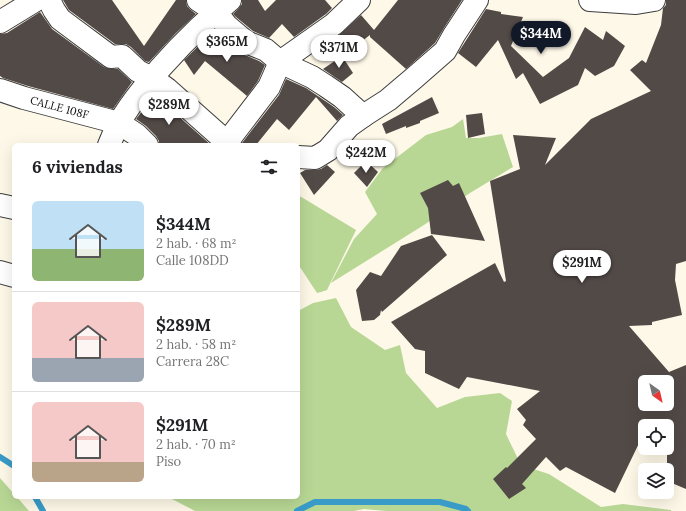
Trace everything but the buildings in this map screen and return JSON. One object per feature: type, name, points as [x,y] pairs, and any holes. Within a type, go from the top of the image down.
[{"type":"street","points":[[0,22],[36,0]]},
{"type":"street","points":[[49,0],[60,19],[111,57],[122,56],[138,71],[152,78],[167,89],[227,143]]},
{"type":"street","points":[[229,143],[269,87],[280,62],[334,24],[359,0]]},
{"type":"street","points":[[300,157],[315,158],[328,150],[349,126],[388,100],[445,51],[477,0]]},
{"type":"street","points":[[590,0],[636,3],[654,0]]},
{"type":"street","points":[[110,143],[119,123],[131,104],[214,4],[228,26],[246,42],[266,50],[280,62],[312,77],[342,97],[363,116]]},
{"type":"street","name":"CALLE 108F","points":[[0,90],[24,98],[119,123],[137,135],[145,143]]},
{"type":"street","points":[[0,204],[12,207]]},
{"type":"street","points":[[0,272],[12,275]]},
{"type":"green space","points":[[463,119],[466,138],[479,138],[502,134],[513,167],[331,283],[354,239],[377,214],[365,192],[383,168],[426,135],[452,127]]},
{"type":"green space","points":[[300,196],[356,230],[327,290],[317,293],[300,267]]},
{"type":"green space","points":[[336,298],[351,327],[385,350],[400,345],[406,373],[437,408],[465,397],[500,393],[512,401],[506,434],[521,465],[549,474],[601,507],[623,504],[671,511],[386,511],[364,509],[354,511],[195,511],[172,499],[300,499],[300,310],[313,303]]},
{"type":"green space","points":[[0,478],[12,492],[12,499],[19,499],[29,511],[0,511]]},
{"type":"waterway","points":[[0,457],[12,465]]},
{"type":"waterway","points":[[36,499],[43,511]]},
{"type":"waterway","points":[[297,511],[315,502],[440,502],[466,509],[468,511]]}]
